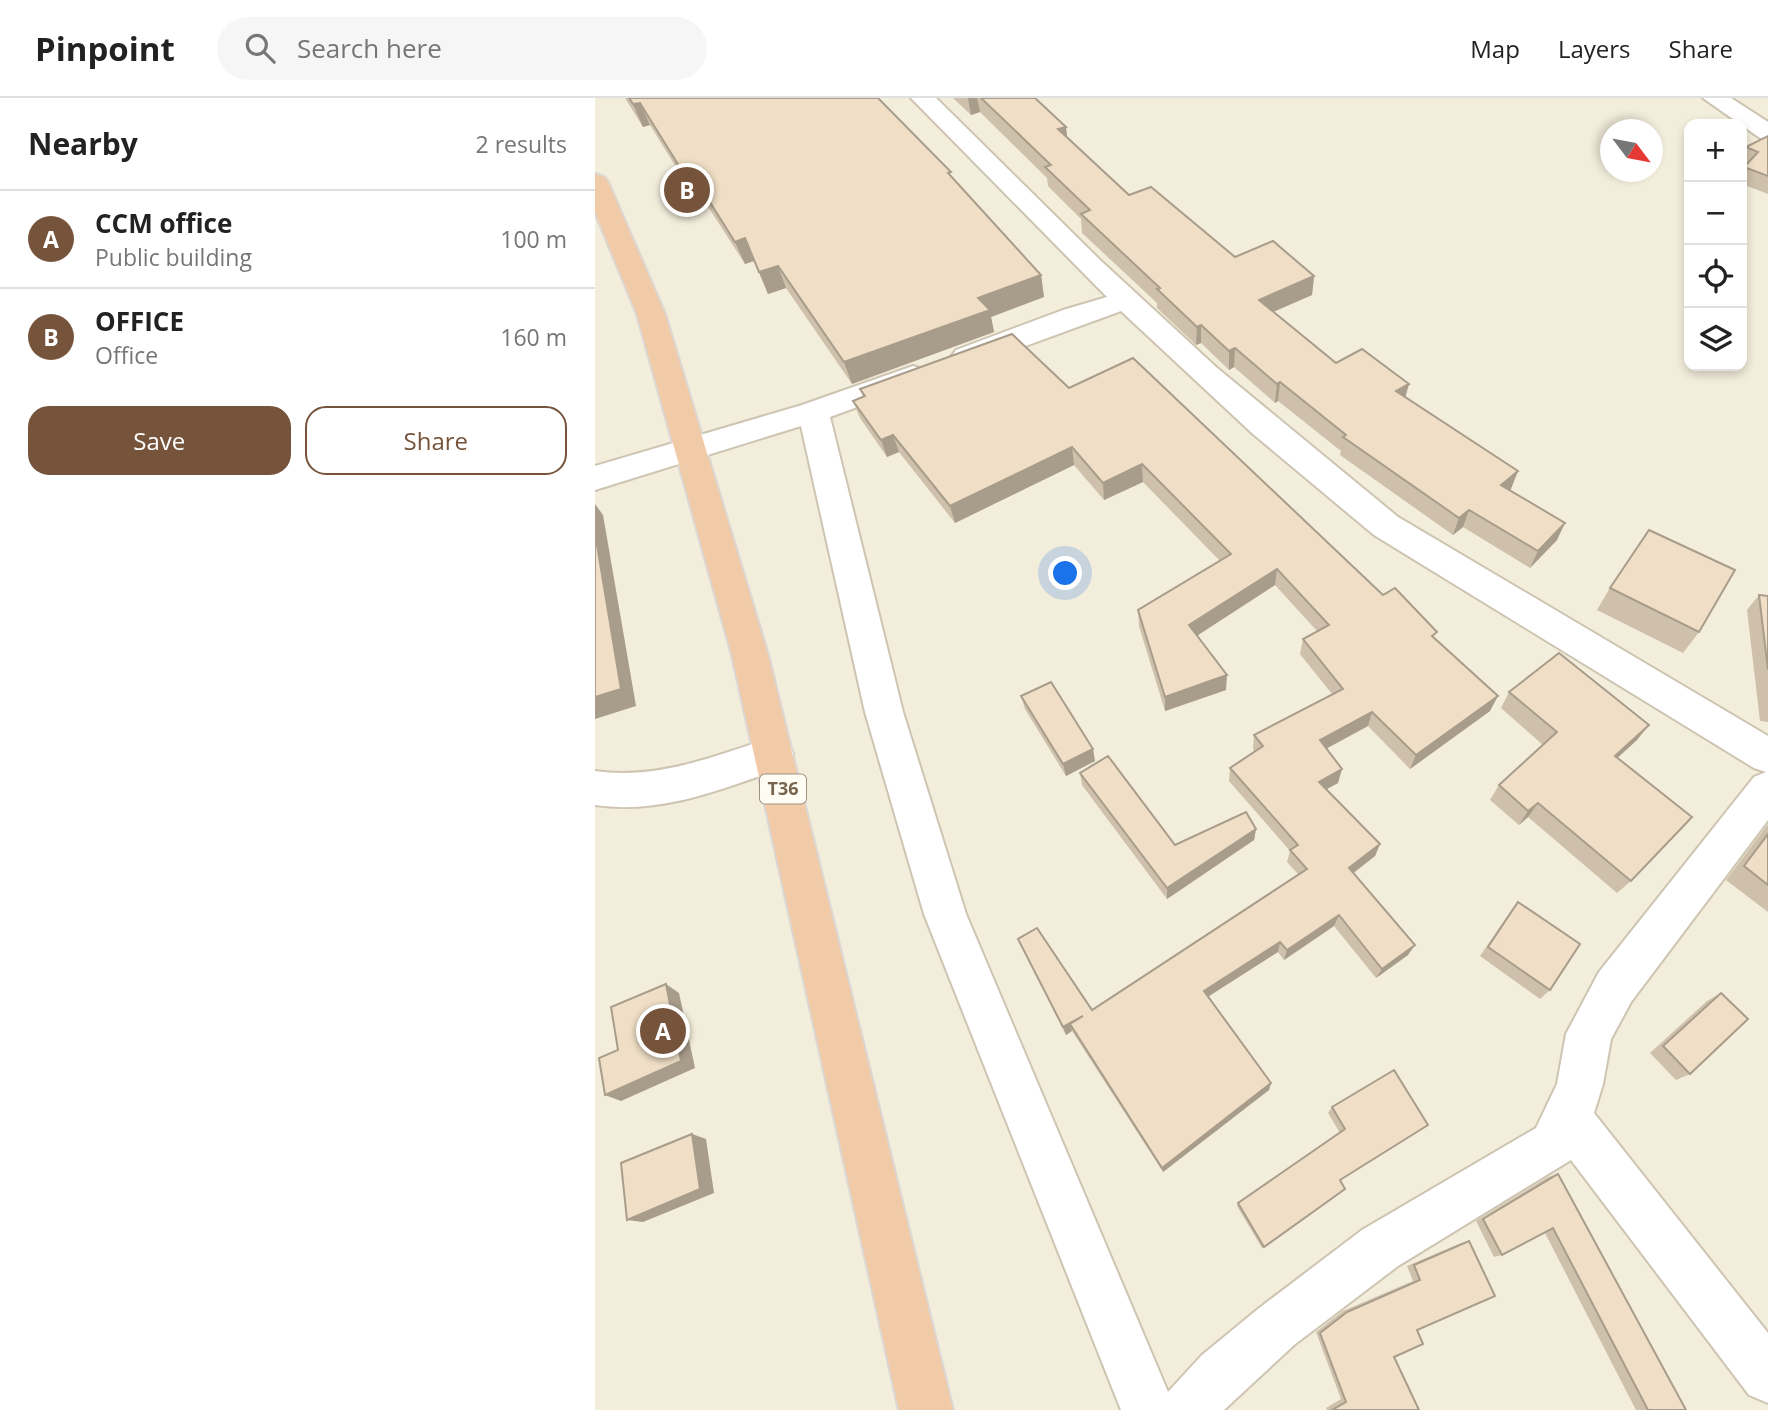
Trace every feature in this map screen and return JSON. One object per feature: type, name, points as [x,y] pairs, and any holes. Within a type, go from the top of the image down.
[{"type":"highway","name":"T36","points":[[595,182],[651,314],[750,655],[926,1410]]},
{"type":"street","points":[[923,98],[1127,300],[1249,411],[1386,526],[1768,756]]},
{"type":"street","points":[[1715,98],[1768,133]]},
{"type":"street","points":[[595,478],[813,412],[1073,316],[1127,300]]},
{"type":"street","points":[[813,412],[884,712],[945,914],[1033,1124],[1147,1410]]},
{"type":"street","points":[[595,788],[617,793],[674,785],[774,754]]},
{"type":"street","points":[[1187,1410],[1221,1374],[1328,1287],[1391,1241],[1479,1187],[1543,1154],[1559,1138],[1569,1119],[1580,1084],[1588,1034],[1615,988],[1768,789]]},
{"type":"street","points":[[1569,1119],[1622,1184],[1768,1376]]},
{"type":"shaded area","points":[[595,98],[1768,98],[1768,1410],[595,1410]]},
{"type":"building","points":[[629,98],[878,98],[951,172],[948,173],[1041,275],[978,298],[990,310],[844,362],[778,266],[759,272],[745,238],[735,242],[696,180],[689,182],[640,103],[633,104]]},
{"type":"building","points":[[981,98],[1035,98],[1066,127],[1058,129],[1129,195],[1151,187],[1235,257],[1273,241],[1314,276],[1259,300],[1336,363],[1362,349],[1409,384],[1396,391],[1518,471],[1501,485],[1565,523],[1538,551],[1469,510],[1459,518],[1343,437],[1346,435],[1280,382],[1277,384],[1235,348],[1229,351],[1201,325],[1197,327],[1157,289],[1160,288],[1081,214],[1090,210],[1045,167],[1051,165]]},
{"type":"building","points":[[1768,136],[1768,176],[1747,168],[1747,164],[1758,152],[1747,146]]},
{"type":"building","points":[[1012,334],[1069,388],[1133,358],[1383,595],[1395,588],[1437,632],[1432,636],[1498,696],[1416,755],[1372,712],[1320,740],[1342,769],[1319,782],[1380,844],[1349,868],[1415,945],[1382,969],[1339,915],[1287,950],[1280,942],[1204,991],[1271,1083],[1162,1168],[1070,1024],[1083,1016],[1063,1027],[1018,939],[1037,928],[1092,1010],[1307,869],[1290,850],[1298,845],[1230,768],[1263,746],[1254,735],[1343,689],[1303,639],[1329,625],[1277,569],[1189,625],[1227,675],[1165,697],[1138,610],[1231,554],[1142,464],[1103,483],[1072,447],[950,506],[893,435],[881,440],[853,401],[865,396],[860,389]]},
{"type":"building","points":[[1649,530],[1735,570],[1699,632],[1610,588]]},
{"type":"building","points":[[595,533],[621,689],[595,697]]},
{"type":"building","points":[[1759,595],[1768,596],[1768,670]]},
{"type":"building","points":[[1559,653],[1649,725],[1615,756],[1692,817],[1631,881],[1538,803],[1528,811],[1499,785],[1557,732],[1509,692]]},
{"type":"building","points":[[1051,682],[1093,749],[1063,764],[1021,696]]},
{"type":"building","points":[[1108,756],[1175,845],[1246,812],[1256,829],[1167,888],[1080,773]]},
{"type":"building","points":[[1768,834],[1768,885],[1744,866]]},
{"type":"building","points":[[1518,902],[1580,944],[1550,990],[1488,947]]},
{"type":"building","points":[[666,984],[681,1061],[605,1095],[599,1058],[618,1050],[611,1007]]},
{"type":"building","points":[[1721,993],[1748,1019],[1690,1074],[1663,1046]]},
{"type":"building","points":[[1394,1070],[1428,1125],[1340,1180],[1345,1189],[1264,1247],[1238,1203],[1345,1129],[1332,1107]]},
{"type":"building","points":[[692,1134],[700,1189],[627,1220],[621,1163]]},
{"type":"building","points":[[1558,1174],[1686,1410],[1648,1410],[1553,1228],[1502,1255],[1483,1219]]},
{"type":"building","points":[[1469,1241],[1495,1296],[1417,1330],[1423,1344],[1394,1357],[1419,1410],[1332,1410],[1346,1402],[1320,1333],[1347,1312],[1420,1280],[1414,1265]]},
{"type":"place","name":"OFFICE","points":[[687,190]]},
{"type":"place","name":"CCM office","points":[[663,1031]]}]
